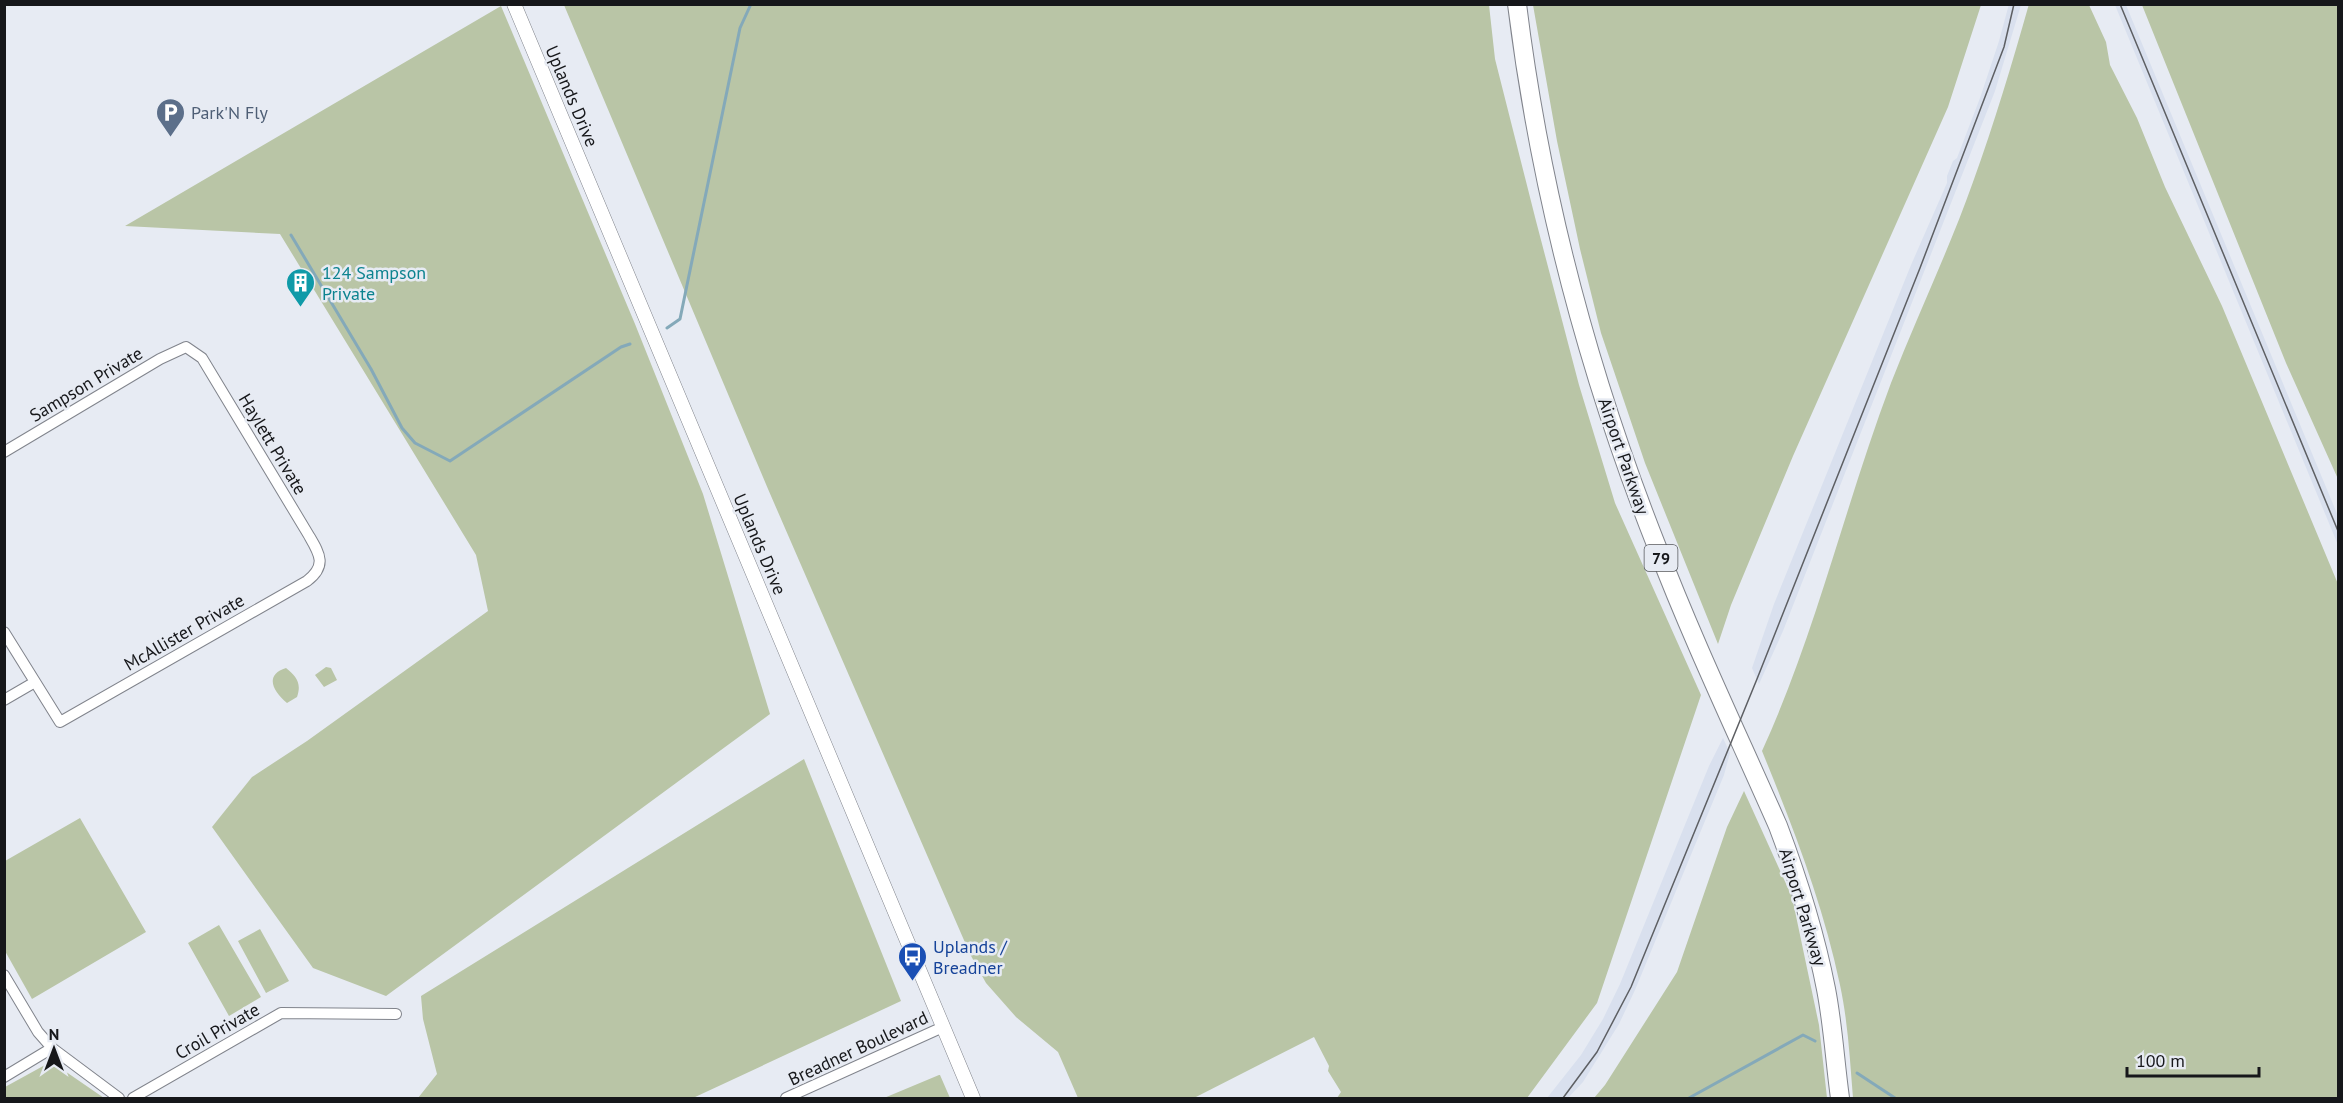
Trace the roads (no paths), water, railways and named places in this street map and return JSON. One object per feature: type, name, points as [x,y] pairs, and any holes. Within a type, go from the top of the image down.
[{"type":"highway","name":"Airport Parkway","points":[[1517,4],[1532,105],[1554,213],[1567,270],[1602,394],[1657,549],[1778,825],[1794,870],[1822,969],[1835,1047],[1840,1098]]},
{"type":"main road","name":"Uplands Drive","points":[[514,4],[973,1098]]},
{"type":"street","name":"Sampson Private","points":[[4,452],[160,359],[186,347]]},
{"type":"street","name":"Haylett Private","points":[[186,347],[202,358],[308,534],[319,557],[320,566]]},
{"type":"street","name":"McAllister Private","points":[[35,682],[60,722],[307,581],[315,575],[320,566]]},
{"type":"street","points":[[4,632],[35,682],[4,700]]},
{"type":"street","points":[[4,975],[38,1032],[52,1048],[119,1098]]},
{"type":"street","name":"Croil Private","points":[[133,1098],[281,1013],[396,1014]]},
{"type":"street","name":"Breadner Boulevard","points":[[786,1098],[943,1027]]},
{"type":"street","points":[[4,1077],[52,1048]]},
{"type":"waterway","points":[[667,328],[680,319],[740,28],[751,4]]},
{"type":"waterway","points":[[291,235],[371,369],[402,428],[415,443],[450,461],[621,347],[630,344]]},
{"type":"waterway","points":[[1689,1098],[1803,1035],[1815,1041]]},
{"type":"waterway","points":[[1857,1073],[1895,1098]]},
{"type":"tram line","points":[[1563,1098],[1597,1052],[1631,987],[1757,679],[1920,268],[2004,47],[2014,4]]},
{"type":"tram line","points":[[2120,4],[2338,531]]},
{"type":"place","name":"Park'N Fly","points":[[170,138]]},
{"type":"place","name":"124 Sampson Private","points":[[301,308]]},
{"type":"place","name":"Uplands / Breadner","points":[[912,982]]}]
